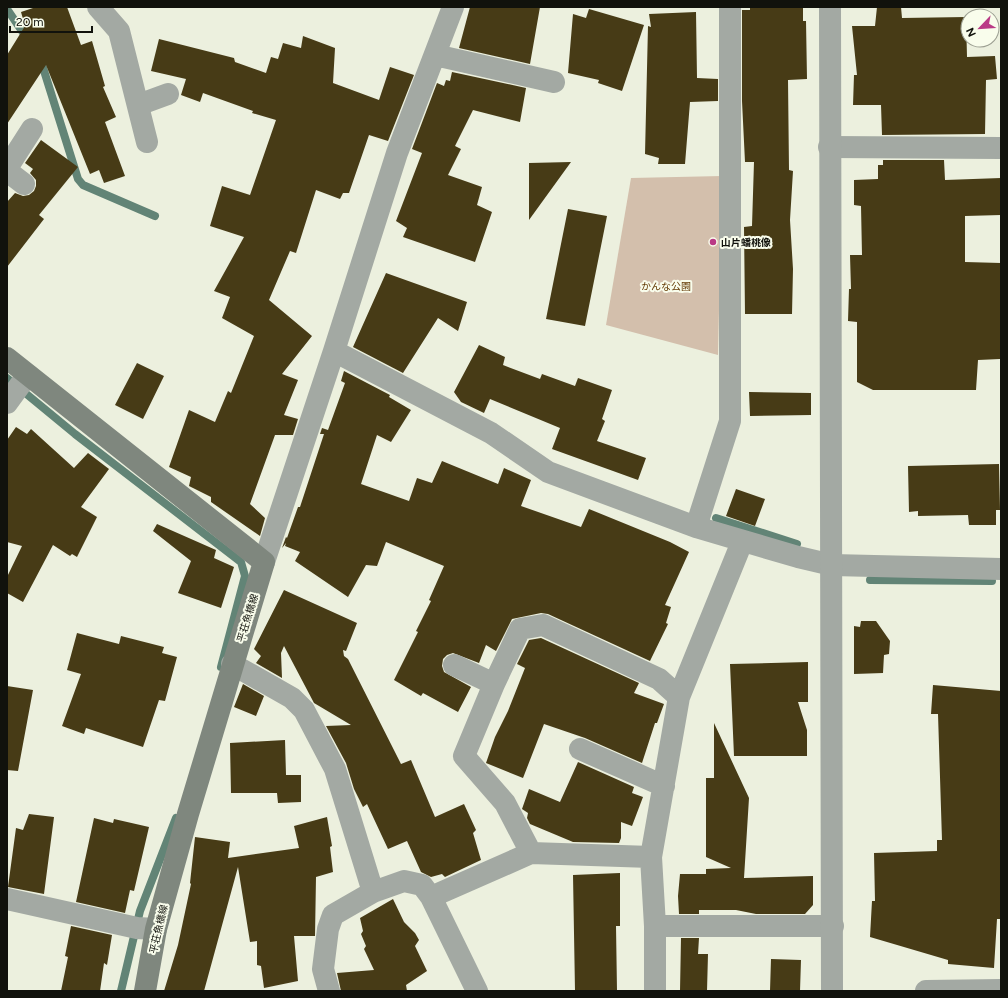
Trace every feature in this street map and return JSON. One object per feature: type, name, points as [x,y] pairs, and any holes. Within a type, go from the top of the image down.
[{"type":"main road","points":[[7,358],[26,378],[264,562]]},
{"type":"main road","name":"平荘魚橋線","points":[[145,991],[149,929],[264,562]]},
{"type":"street","points":[[98,7],[120,31],[147,142]]},
{"type":"street","points":[[264,562],[334,351],[397,152],[453,7]]},
{"type":"street","points":[[696,526],[730,421],[730,7]]},
{"type":"street","points":[[830,7],[829,147],[832,565],[832,991]]},
{"type":"street","points":[[434,55],[554,82]]},
{"type":"street","points":[[138,105],[168,94]]},
{"type":"street","points":[[7,168],[32,129]]},
{"type":"street","points":[[829,147],[1001,148]]},
{"type":"street","points":[[334,351],[491,434],[548,472],[742,542],[832,565],[1001,569]]},
{"type":"street","points":[[9,401],[26,378]]},
{"type":"street","points":[[655,991],[655,926],[651,857],[679,697],[742,542]]},
{"type":"street","points":[[531,853],[505,803],[464,756],[494,684],[520,629],[543,626],[658,679],[679,697]]},
{"type":"street","points":[[232,664],[292,698],[304,710],[335,770],[373,892]]},
{"type":"street","points":[[454,665],[494,684]]},
{"type":"street","points":[[580,749],[664,786]]},
{"type":"street","points":[[431,897],[531,853],[651,857]]},
{"type":"street","points":[[329,991],[323,969],[328,929],[333,915],[373,892],[404,881],[422,884],[431,897],[477,991]]},
{"type":"street","points":[[7,899],[149,929]]},
{"type":"street","points":[[655,926],[833,926]]},
{"type":"street","points":[[926,991],[1001,990]]},
{"type":"green space","name":"かんな公園","points":[[722,176],[718,355],[606,325],[631,178]]},
{"type":"building","points":[[36,7],[67,7],[81,45],[92,41],[105,86],[103,87],[116,117],[105,122],[125,176],[104,183],[99,170],[90,174],[46,65],[7,124],[7,55],[25,26],[21,12]]},
{"type":"building","points":[[470,7],[540,7],[530,64],[459,48]]},
{"type":"building","points":[[750,7],[803,7],[803,21],[806,21],[807,79],[788,80],[789,170],[793,171],[790,220],[793,269],[792,314],[745,314],[744,227],[752,226],[754,162],[745,162],[742,101],[742,10],[750,10]]},
{"type":"building","points":[[877,7],[901,7],[902,18],[960,17],[960,48],[967,48],[967,57],[995,56],[997,79],[986,80],[985,134],[882,135],[881,105],[853,105],[854,75],[857,75],[852,26],[875,26]]},
{"type":"building","points":[[589,9],[644,25],[622,91],[598,83],[599,80],[568,73],[573,14],[586,18]]},
{"type":"building","points":[[696,12],[697,78],[718,79],[718,101],[690,102],[685,164],[658,164],[659,158],[645,154],[648,26],[651,27],[649,14]]},
{"type":"building","points":[[303,36],[335,48],[333,83],[379,100],[390,67],[414,75],[388,141],[369,135],[349,193],[343,193],[340,199],[316,190],[296,253],[290,251],[269,300],[312,336],[282,374],[298,380],[284,415],[298,419],[293,435],[275,435],[250,504],[265,518],[260,536],[211,502],[211,497],[189,486],[191,477],[169,467],[189,410],[215,422],[228,391],[231,393],[254,336],[222,318],[230,297],[214,291],[244,237],[210,226],[222,186],[250,195],[276,120],[252,113],[253,111],[203,93],[200,102],[181,95],[186,79],[151,71],[159,39],[234,58],[235,62],[266,73],[271,57],[278,59],[283,43],[301,48]]},
{"type":"building","points":[[452,72],[526,88],[520,122],[473,110],[455,146],[461,149],[448,175],[482,187],[477,205],[492,212],[475,262],[403,237],[407,228],[396,221],[422,153],[412,149],[437,83],[444,86],[446,80],[450,81]]},
{"type":"building","points":[[41,140],[78,167],[39,215],[44,219],[7,267],[7,202],[15,193],[23,196],[29,195],[34,191],[36,180],[30,173],[33,169],[25,163]]},
{"type":"building","points":[[883,160],[944,160],[945,180],[1001,178],[1001,215],[965,216],[965,262],[1001,263],[1000,359],[978,360],[976,390],[873,390],[857,382],[857,322],[848,321],[849,289],[851,289],[850,255],[862,255],[861,206],[854,205],[854,180],[878,179],[878,165],[883,165]]},
{"type":"building","points":[[571,162],[529,220],[529,163]]},
{"type":"building","points":[[568,209],[607,216],[585,326],[546,319]]},
{"type":"building","points":[[386,273],[467,302],[458,331],[438,318],[403,373],[353,347]]},
{"type":"building","points":[[479,345],[505,357],[503,365],[540,379],[542,374],[575,386],[578,378],[612,390],[602,419],[605,421],[597,441],[646,458],[638,480],[552,449],[560,428],[490,399],[484,413],[461,402],[454,392]]},
{"type":"building","points":[[137,363],[164,376],[143,419],[115,405]]},
{"type":"building","points":[[344,371],[390,395],[389,397],[411,410],[391,442],[377,435],[361,484],[409,501],[417,478],[432,483],[442,461],[498,484],[504,468],[531,480],[521,506],[581,527],[589,509],[670,542],[689,552],[665,605],[671,607],[666,623],[668,624],[650,661],[548,614],[541,613],[512,619],[496,651],[486,645],[479,663],[453,653],[447,655],[443,659],[442,666],[444,672],[471,687],[458,712],[423,693],[421,696],[394,680],[418,632],[416,631],[431,601],[429,600],[444,566],[386,542],[377,566],[366,565],[348,597],[295,561],[300,552],[285,546],[286,543],[282,548],[298,507],[300,507],[324,434],[320,434],[322,428],[328,430],[345,383],[341,381]]},
{"type":"building","points":[[749,392],[811,393],[811,415],[750,416]]},
{"type":"building","points":[[16,427],[27,434],[31,429],[74,468],[88,453],[109,469],[81,507],[97,517],[77,557],[72,554],[70,556],[53,545],[23,602],[7,593],[7,577],[22,546],[7,542],[7,440]]},
{"type":"building","points":[[999,464],[1000,510],[996,510],[996,525],[969,525],[968,515],[918,516],[918,511],[909,512],[908,466]]},
{"type":"building","points":[[736,489],[765,499],[755,526],[726,516]]},
{"type":"building","points":[[157,524],[216,550],[214,558],[234,567],[221,608],[178,593],[191,561],[153,531]]},
{"type":"building","points":[[284,590],[357,623],[346,651],[343,650],[344,656],[348,659],[401,764],[411,760],[435,817],[464,804],[476,830],[473,833],[481,860],[445,877],[442,874],[431,877],[421,872],[407,841],[388,849],[367,804],[363,807],[354,789],[346,763],[326,726],[351,725],[314,703],[284,646],[281,653],[282,678],[256,663],[261,656],[254,649]]},
{"type":"building","points":[[861,621],[876,621],[890,641],[889,654],[884,655],[883,673],[854,674],[854,626],[860,627]]},
{"type":"building","points":[[77,633],[119,644],[121,636],[164,647],[162,653],[177,657],[165,701],[159,700],[143,747],[86,728],[84,734],[62,726],[81,674],[67,670]]},
{"type":"building","points":[[541,638],[639,683],[634,693],[664,704],[657,723],[655,723],[642,763],[585,738],[544,724],[523,778],[486,763],[495,737],[508,711],[525,668],[517,664],[529,640]]},
{"type":"building","points":[[808,662],[808,702],[798,702],[807,730],[807,756],[734,756],[730,664]]},
{"type":"building","points":[[243,684],[264,696],[256,716],[234,707]]},
{"type":"building","points":[[933,685],[1001,691],[1001,919],[997,919],[994,968],[948,964],[948,960],[870,937],[872,901],[875,901],[874,853],[937,851],[937,840],[942,840],[938,714],[931,714]]},
{"type":"building","points":[[7,686],[33,690],[18,771],[7,770]]},
{"type":"building","points":[[714,723],[749,798],[744,878],[813,876],[813,905],[805,914],[756,914],[736,910],[699,910],[699,914],[679,914],[678,896],[680,874],[706,874],[706,869],[731,868],[706,857],[706,778],[714,778]]},
{"type":"building","points":[[285,740],[286,775],[301,775],[301,802],[278,803],[277,793],[231,793],[230,743]]},
{"type":"building","points":[[578,762],[634,787],[632,793],[643,797],[632,826],[621,822],[621,838],[619,843],[573,842],[530,824],[527,818],[528,813],[522,809],[529,789],[560,802]]},
{"type":"building","points":[[29,814],[54,817],[44,894],[8,887],[16,828],[23,830]]},
{"type":"building","points":[[327,817],[332,846],[330,847],[333,872],[316,877],[315,936],[294,936],[298,981],[264,988],[261,966],[257,965],[257,941],[250,942],[238,867],[204,991],[164,991],[178,945],[191,884],[195,837],[230,842],[228,858],[299,848],[294,826]]},
{"type":"building","points":[[94,818],[113,823],[114,819],[149,827],[134,891],[130,890],[125,913],[76,902]]},
{"type":"building","points":[[620,873],[620,926],[616,926],[617,991],[575,991],[573,875]]},
{"type":"building","points":[[393,899],[404,922],[415,933],[419,940],[415,946],[427,971],[406,985],[407,991],[341,991],[337,973],[374,970],[364,949],[366,946],[361,934],[363,931],[360,918]]},
{"type":"building","points":[[71,926],[112,935],[107,965],[104,963],[100,991],[61,991],[68,957],[65,956]]},
{"type":"building","points":[[681,938],[699,938],[698,954],[708,954],[707,991],[680,991]]},
{"type":"building","points":[[771,959],[801,960],[800,991],[770,991]]},
{"type":"waterway","points":[[7,9],[28,40]]},
{"type":"waterway","points":[[40,58],[78,179],[83,185],[155,216]]},
{"type":"waterway","points":[[7,378],[75,434],[241,562],[245,576],[221,667]]},
{"type":"waterway","points":[[716,518],[797,544]]},
{"type":"waterway","points":[[870,580],[992,581]]},
{"type":"waterway","points":[[121,991],[140,911],[176,818]]},
{"type":"place","name":"山片蟠桃像","points":[[713,242]]}]
